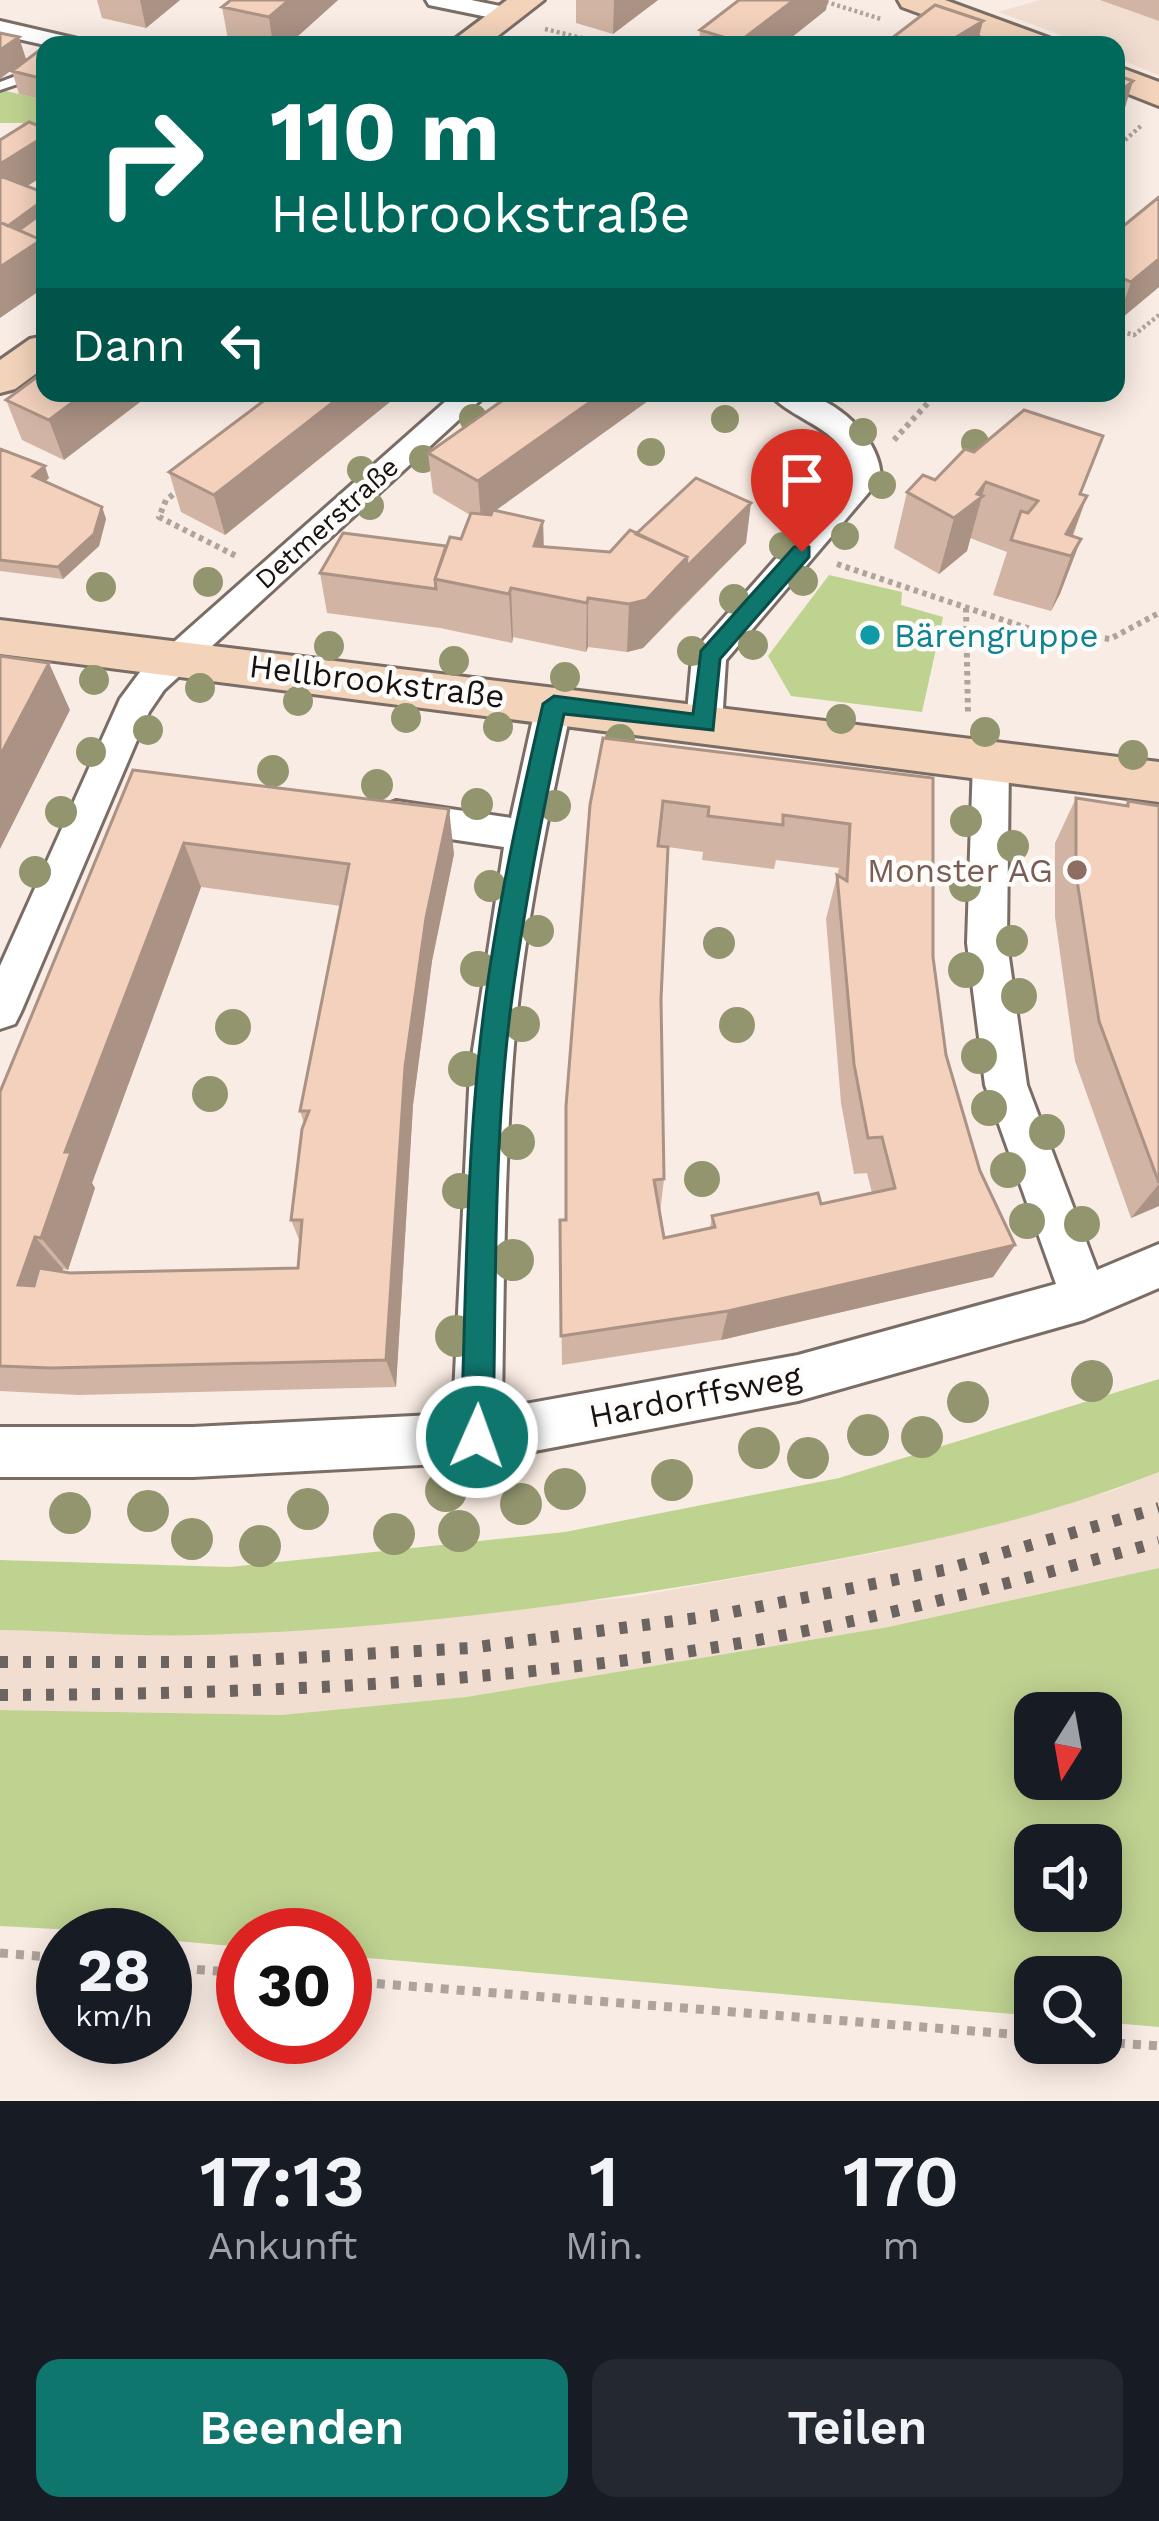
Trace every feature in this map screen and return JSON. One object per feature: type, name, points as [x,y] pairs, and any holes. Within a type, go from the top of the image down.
[{"type":"street","points":[[437,0],[512,11]]},
{"type":"street","points":[[914,0],[1012,36]]},
{"type":"street","points":[[477,36],[512,11]]},
{"type":"street","points":[[0,28],[36,36]]},
{"type":"street","points":[[1125,84],[1152,109]]},
{"type":"street","points":[[0,380],[36,354]]},
{"type":"street","name":"Detmerstraße","points":[[0,1012],[134,708],[152,681],[463,402]]},
{"type":"street","points":[[704,724],[709,657],[858,488],[866,470],[860,446],[797,402]]},
{"type":"street","name":"Hellbrookstraße","points":[[8,634],[1159,782]]},
{"type":"street","points":[[477,1437],[496,1016],[525,835],[554,704]]},
{"type":"street","points":[[980,759],[987,943],[1006,1085],[1084,1298]]},
{"type":"street","points":[[104,774],[151,781]]},
{"type":"street","points":[[362,811],[525,835]]},
{"type":"street","name":"Hardorffsweg","points":[[0,1452],[193,1452],[477,1437],[798,1378],[1084,1298],[1159,1266]]},
{"type":"lane","points":[[0,86],[36,66]]},
{"type":"lane","points":[[0,103],[23,85],[20,79]]},
{"type":"path","points":[[512,11],[579,36]]},
{"type":"path","points":[[1125,138],[1152,109]]},
{"type":"path","points":[[1125,332],[1134,335],[1159,315]]},
{"type":"path","points":[[866,470],[930,402]]},
{"type":"path","points":[[183,487],[166,500],[159,517],[269,574]]},
{"type":"path","points":[[802,552],[1030,629],[1110,639],[1159,614]]},
{"type":"path","points":[[966,608],[980,759]]},
{"type":"path","points":[[0,1953],[36,1956]]},
{"type":"path","points":[[372,1983],[1014,2034]]},
{"type":"path","points":[[1122,2043],[1159,2046]]},
{"type":"shaded area","points":[[1040,0],[1159,0],[1159,76],[1125,61],[1125,36],[1063,36],[998,12]]},
{"type":"shaded area","points":[[1159,1472],[1159,1568],[888,1627],[466,1697],[281,1715],[0,1710],[0,1630],[200,1635],[632,1597],[881,1552],[1112,1491]]},
{"type":"green space","points":[[0,84],[10,86],[6,91],[36,98],[36,153],[7,143],[23,123],[0,123]]},
{"type":"green space","points":[[829,575],[902,592],[901,605],[943,617],[922,712],[791,696],[768,656]]},
{"type":"green space","points":[[1159,1379],[1159,1472],[1069,1504],[930,1540],[643,1593],[422,1621],[201,1635],[0,1630],[0,1560],[230,1567],[565,1532],[839,1478]]},
{"type":"green space","points":[[1159,1568],[1159,2027],[1122,2024],[1122,1956],[1014,1956],[1014,2014],[372,1958],[372,1908],[216,1908],[216,1945],[192,1942],[192,1908],[36,1908],[36,1928],[0,1926],[0,1710],[281,1715],[466,1697],[888,1627]]},
{"type":"building","points":[[231,0],[289,0],[269,17],[222,7]]},
{"type":"building","points":[[739,0],[794,0],[747,36],[700,30]]},
{"type":"building","points":[[935,5],[983,21],[958,36],[895,36]]},
{"type":"building","points":[[0,33],[19,37],[0,50]]},
{"type":"building","points":[[36,53],[36,77],[12,71]]},
{"type":"building","points":[[29,122],[36,125],[36,142],[0,164],[0,140]]},
{"type":"building","points":[[0,176],[36,190],[36,206],[8,226],[0,222]]},
{"type":"building","points":[[1159,197],[1159,259],[1131,282],[1125,279],[1125,225]]},
{"type":"building","points":[[36,218],[36,238],[19,230]]},
{"type":"building","points":[[0,222],[36,238],[36,243],[0,267]]},
{"type":"building","points":[[36,378],[36,402],[73,402],[49,420],[6,400]]},
{"type":"building","points":[[262,402],[333,402],[214,495],[169,472]]},
{"type":"building","points":[[500,402],[590,402],[478,481],[428,453]]},
{"type":"building","points":[[1024,410],[1103,436],[1080,494],[1087,496],[1066,534],[1081,539],[1071,556],[1011,540],[1021,511],[1028,513],[1038,501],[986,482],[977,494],[983,496],[954,518],[907,492],[923,475],[935,480],[965,449],[974,452]]},
{"type":"building","points":[[0,449],[45,466],[33,476],[102,507],[94,534],[58,567],[0,560]]},
{"type":"building","points":[[696,478],[751,503],[686,567],[687,557],[636,534]]},
{"type":"building","points":[[493,510],[543,521],[534,546],[610,552],[630,530],[687,557],[646,600],[629,604],[588,598],[587,603],[511,588],[509,594],[435,579],[450,537],[461,539],[471,513],[491,515]]},
{"type":"building","points":[[343,533],[446,546],[436,589],[320,573]]},
{"type":"building","points":[[0,656],[49,663],[0,756]]},
{"type":"building","points":[[603,738],[933,778],[933,957],[946,1055],[980,1171],[1015,1245],[728,1311],[561,1336],[566,1106],[590,805]],"holes":[[[663,801],[709,807],[708,816],[783,825],[783,815],[850,824],[847,881],[837,875],[854,1064],[868,1138],[882,1137],[895,1188],[821,1204],[818,1193],[712,1216],[715,1227],[664,1238],[654,1180],[664,1179],[661,999],[668,847],[658,846]]]},
{"type":"building","points":[[133,770],[449,809],[426,918],[405,1067],[386,1360],[0,1366],[0,1092]],"holes":[[[184,843],[349,864],[300,1111],[309,1111],[302,1129],[291,1220],[302,1220],[298,1268],[70,1273],[39,1268],[34,1286],[18,1285],[35,1237],[41,1238],[71,1152],[65,1152]]]},
{"type":"building","points":[[1076,798],[1159,806],[1159,1183],[1099,1021],[1076,874]]},
{"type":"railway","points":[[0,1662],[224,1662],[470,1648],[712,1616],[944,1570],[1159,1508]]},
{"type":"railway","points":[[0,1695],[359,1685],[628,1660],[884,1614],[1159,1542]]},
{"type":"place","name":"Bärengruppe","points":[[870,635]]},
{"type":"place","name":"Monster AG","points":[[1077,870]]},
{"type":"route","points":[[477,1437],[486,1138],[496,1016],[525,835],[554,704],[704,724],[709,657],[802,552]]}]
